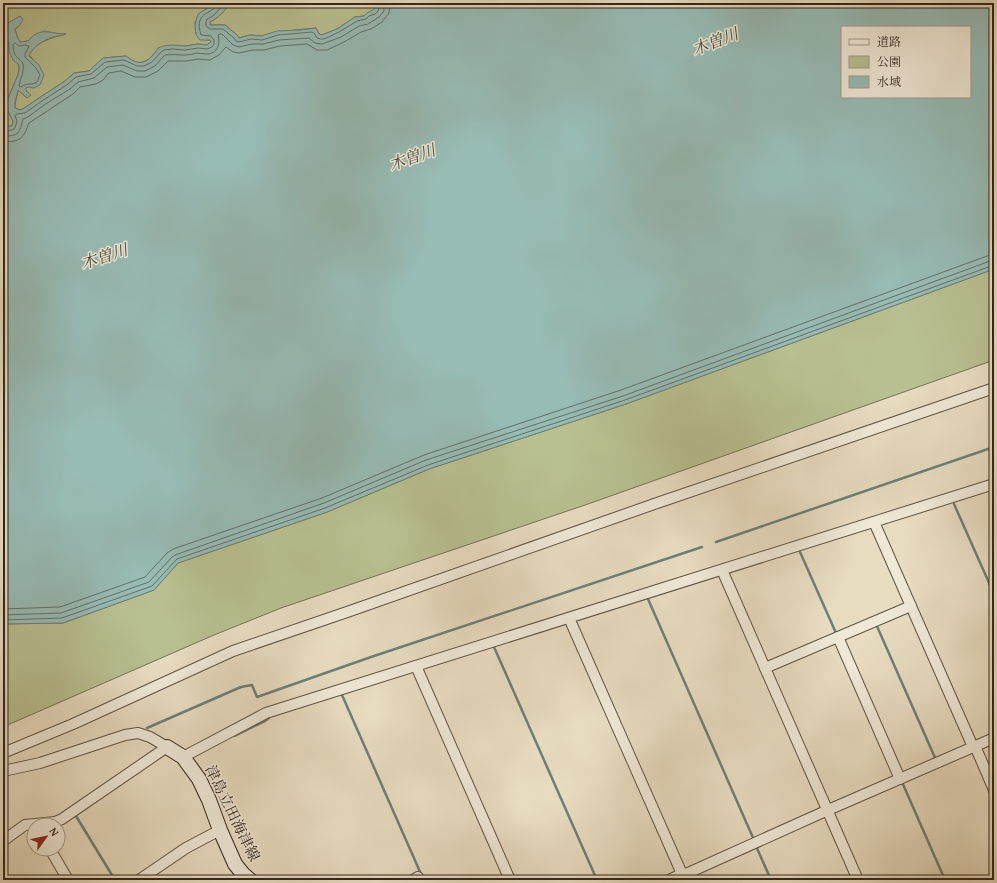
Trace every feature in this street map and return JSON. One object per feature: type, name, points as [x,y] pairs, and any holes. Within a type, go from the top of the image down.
[{"type":"main road","name":"津島立田海津線","points":[[167,747],[183,757],[199,779],[235,864],[250,880]]},
{"type":"street","points":[[3,753],[73,724],[232,651],[668,499],[994,388]]},
{"type":"street","points":[[183,757],[266,713],[994,484]]},
{"type":"street","points":[[874,522],[994,790]]},
{"type":"street","points":[[722,570],[858,880]]},
{"type":"street","points":[[765,668],[911,606]]},
{"type":"street","points":[[569,618],[687,876]]},
{"type":"street","points":[[838,637],[900,779]]},
{"type":"street","points":[[416,666],[510,880]]},
{"type":"street","points":[[3,771],[40,763],[125,735],[138,733],[150,737],[167,747],[66,817]]},
{"type":"street","points":[[669,880],[687,876],[828,810],[994,738]]},
{"type":"street","points":[[3,841],[26,825]]},
{"type":"street","points":[[139,880],[186,848],[220,830]]},
{"type":"street","points":[[55,857],[68,880]]},
{"type":"street","points":[[414,880],[418,877],[419,880]]},
{"type":"green space","points":[[3,3],[216,3],[205,9],[195,22],[196,34],[204,40],[210,40],[211,42],[207,45],[198,44],[179,46],[156,52],[149,59],[139,63],[126,56],[104,58],[89,71],[74,73],[65,81],[20,110],[15,108],[18,90],[26,97],[30,95],[25,88],[28,87],[33,59],[29,55],[36,46],[42,42],[65,34],[44,31],[32,37],[28,41],[20,42],[15,29],[18,27],[8,23],[5,35],[19,65],[19,71],[5,105],[13,121],[12,126],[3,127]]},
{"type":"green space","points":[[230,3],[375,3],[375,8],[364,16],[355,17],[337,29],[322,35],[319,34],[316,28],[261,36],[250,35],[239,38],[225,25],[210,25],[210,22],[221,14]]},
{"type":"green space","points":[[994,269],[994,360],[588,504],[281,608],[214,635],[3,727],[3,624],[63,623],[154,590],[178,563],[327,512],[429,469],[626,404]]},
{"type":"water","name":"木曽川","points":[[216,3],[230,3],[221,14],[210,22],[210,25],[225,25],[239,38],[250,35],[261,36],[277,31],[316,28],[319,34],[322,35],[337,29],[355,17],[364,16],[375,8],[375,3],[994,3],[994,269],[626,404],[429,469],[327,512],[178,563],[154,590],[63,623],[3,624],[3,127],[12,126],[13,121],[5,105],[19,71],[19,65],[13,60],[9,51],[9,43],[5,35],[8,23],[20,16],[23,19],[20,25],[15,29],[20,42],[28,41],[32,36],[41,32],[66,34],[45,40],[31,52],[29,56],[39,65],[44,75],[40,85],[34,88],[26,88],[26,91],[31,95],[27,98],[18,90],[15,108],[20,110],[65,81],[74,73],[89,71],[103,58],[126,56],[136,62],[142,62],[149,59],[158,48],[163,46],[185,46],[198,44],[207,45],[211,42],[210,40],[200,40],[196,35],[195,24],[198,14]]},
{"type":"waterway","points":[[716,542],[994,447]]},
{"type":"waterway","points":[[954,504],[994,594]]},
{"type":"waterway","points":[[147,728],[241,687],[252,685],[257,697],[371,657],[702,547]]},
{"type":"waterway","points":[[800,552],[837,633]]},
{"type":"waterway","points":[[648,599],[754,840]]},
{"type":"waterway","points":[[876,624],[936,760]]},
{"type":"waterway","points":[[494,647],[597,880]]},
{"type":"waterway","points":[[342,695],[421,874]]},
{"type":"waterway","points":[[234,736],[269,718]]},
{"type":"waterway","points":[[902,782],[945,880]]},
{"type":"waterway","points":[[76,816],[115,880]]},
{"type":"waterway","points":[[756,846],[771,880]]}]
